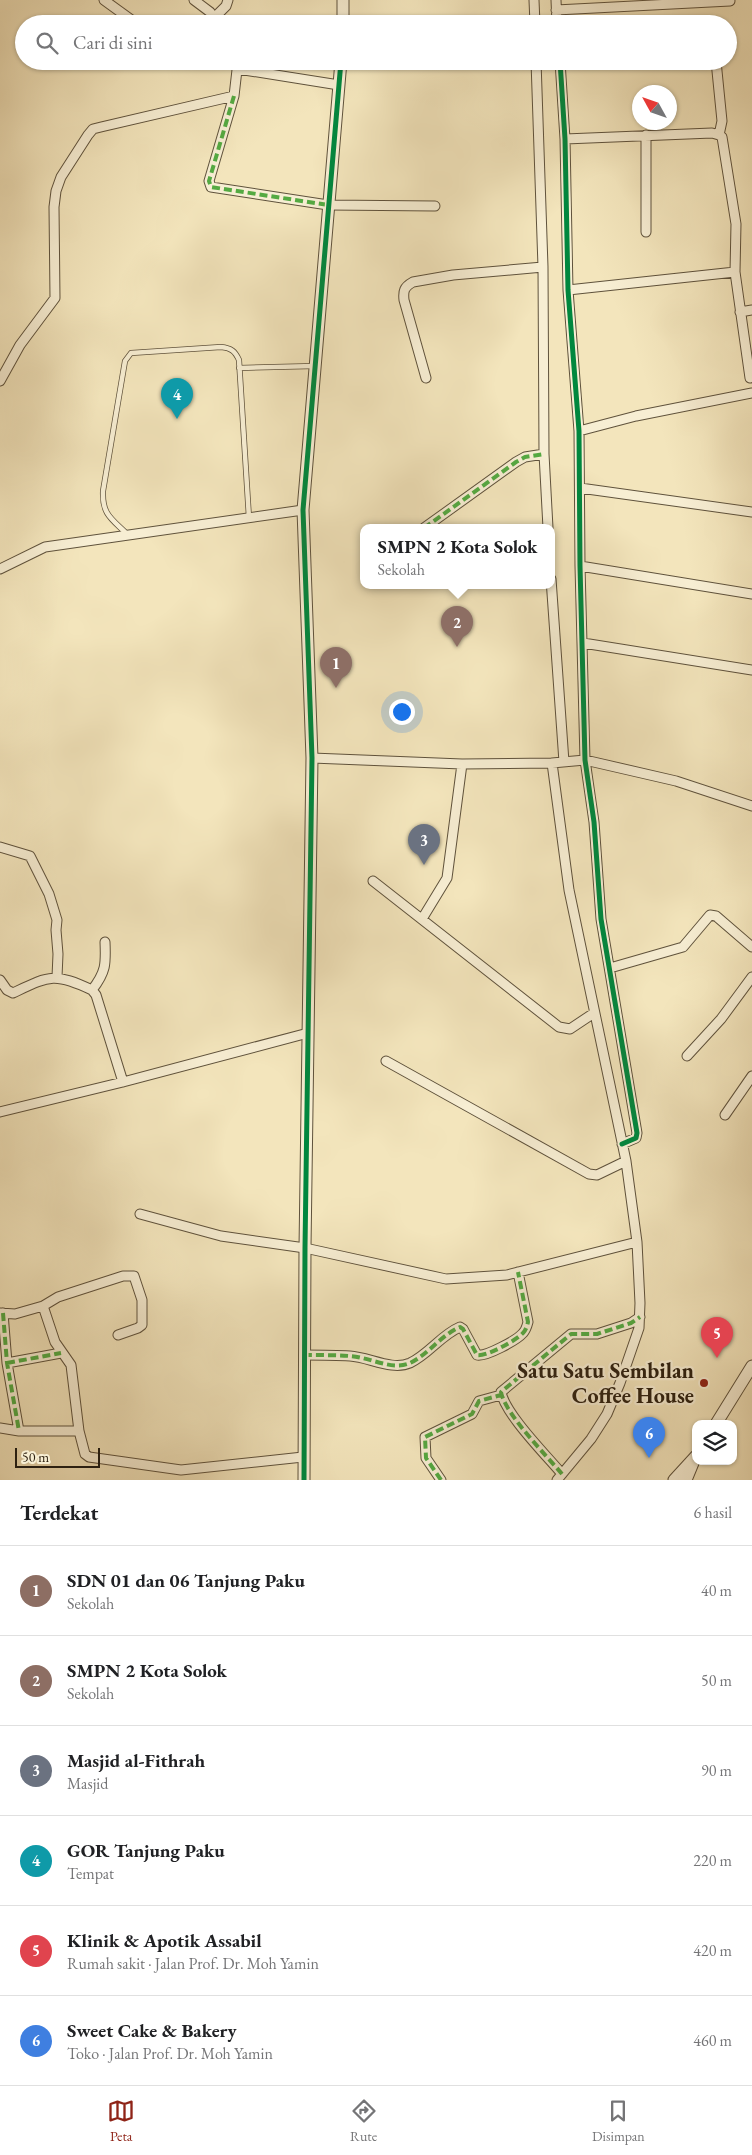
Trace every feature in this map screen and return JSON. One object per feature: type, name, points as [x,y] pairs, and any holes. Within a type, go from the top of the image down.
[{"type":"street","points":[[104,0],[125,15]]},
{"type":"street","points":[[194,0],[210,15]]},
{"type":"street","points":[[220,15],[228,0]]},
{"type":"street","points":[[343,15],[344,0]]},
{"type":"street","points":[[534,0],[535,15]]},
{"type":"street","points":[[556,0],[556,15]]},
{"type":"street","points":[[556,10],[730,1]]},
{"type":"street","points":[[237,70],[234,96],[209,181],[211,187],[328,205],[434,206]]},
{"type":"street","points":[[263,70],[339,85]]},
{"type":"street","points":[[304,1480],[305,1248],[312,758],[303,510],[340,70]]},
{"type":"street","points":[[536,70],[543,267],[544,454],[548,524]]},
{"type":"street","points":[[561,70],[565,139],[568,290],[579,430],[584,760],[594,822],[601,920],[637,1133],[636,1138],[622,1144]]},
{"type":"street","points":[[717,70],[722,121],[719,135]]},
{"type":"street","points":[[0,381],[20,344],[55,298],[54,207],[56,190],[88,135],[94,129],[101,126],[234,96]]},
{"type":"street","points":[[565,139],[646,135],[719,135]]},
{"type":"street","points":[[646,135],[646,232]]},
{"type":"street","points":[[719,135],[723,140],[736,224],[735,272],[750,378]]},
{"type":"street","points":[[426,378],[404,300],[404,290],[407,285],[413,282],[453,275],[543,267]]},
{"type":"street","points":[[568,290],[735,272]]},
{"type":"street","points":[[740,312],[752,310]]},
{"type":"street","points":[[579,430],[636,416],[752,393]]},
{"type":"street","points":[[430,524],[516,462],[525,457],[544,454]]},
{"type":"street","points":[[580,488],[752,512]]},
{"type":"street","points":[[0,569],[45,547],[303,510]]},
{"type":"street","points":[[580,566],[752,594]]},
{"type":"street","points":[[552,589],[564,762]]},
{"type":"street","points":[[583,643],[752,670]]},
{"type":"street","points":[[312,758],[462,764],[552,763],[584,760],[676,781],[752,806]]},
{"type":"street","points":[[501,1395],[517,1421],[560,1477],[591,1439],[607,1414],[636,1337],[640,1316],[637,1242],[626,1161],[569,890],[552,763]]},
{"type":"street","points":[[422,919],[447,878],[462,764]]},
{"type":"street","points":[[0,847],[30,856],[37,867],[57,920],[57,977]]},
{"type":"street","points":[[373,882],[559,1027],[570,1029],[594,1013]]},
{"type":"street","points":[[610,968],[683,947],[710,915],[716,916],[752,947]]},
{"type":"street","points":[[92,990],[105,970],[105,942]]},
{"type":"street","points":[[0,980],[7,990],[14,993],[46,978],[57,977],[92,990],[96,995],[123,1082]]},
{"type":"street","points":[[686,1056],[721,1019],[752,977]]},
{"type":"street","points":[[0,1112],[308,1034]]},
{"type":"street","points":[[386,1061],[589,1174],[598,1175],[626,1161]]},
{"type":"street","points":[[725,1115],[752,1076]]},
{"type":"street","points":[[140,1214],[220,1236],[305,1248],[439,1279],[500,1277],[637,1242]]},
{"type":"street","points":[[304,1355],[353,1356],[392,1365],[408,1364],[460,1328],[463,1329],[477,1355],[489,1353],[519,1337],[526,1328],[528,1322],[518,1272]]},
{"type":"street","points":[[20,1431],[7,1363],[2,1313],[15,1314],[42,1306],[58,1297],[123,1276],[134,1276],[142,1300],[142,1325],[118,1335]]},
{"type":"street","points":[[42,1306],[61,1353],[71,1365],[79,1431],[85,1454],[89,1457],[176,1470],[303,1457]]},
{"type":"street","points":[[501,1395],[505,1387],[570,1334],[597,1334],[630,1323],[640,1316]]},
{"type":"street","points":[[7,1363],[61,1353]]},
{"type":"street","points":[[718,1420],[752,1366]]},
{"type":"street","points":[[440,1480],[426,1458],[425,1437],[470,1415],[479,1401],[501,1395]]},
{"type":"street","points":[[0,1428],[20,1431],[79,1431]]},
{"type":"street","points":[[674,1480],[692,1460]]},
{"type":"street","points":[[686,1480],[692,1465]]},
{"type":"lane","points":[[128,536],[102,505],[126,357],[131,353],[226,348],[236,354],[239,368],[249,518]]},
{"type":"lane","points":[[239,368],[315,366]]},
{"type":"marked path","points":[[234,96],[209,181],[211,187],[328,205]]},
{"type":"marked path","points":[[430,524],[516,462],[525,457],[544,454]]},
{"type":"marked path","points":[[304,1355],[350,1356],[388,1365],[403,1365],[417,1359],[453,1330],[460,1327],[463,1329],[477,1355],[494,1351],[520,1336],[525,1331],[528,1322],[518,1272]]},
{"type":"marked path","points":[[3,1313],[7,1363],[19,1431]]},
{"type":"marked path","points":[[562,1474],[518,1423],[510,1412],[501,1392],[571,1334],[597,1334],[631,1323],[640,1317]]},
{"type":"marked path","points":[[7,1363],[61,1353]]},
{"type":"marked path","points":[[441,1480],[426,1458],[425,1437],[472,1414],[479,1401],[501,1395]]},
{"type":"cycle path","points":[[304,1480],[305,1248],[312,758],[303,510],[340,70]]},
{"type":"cycle path","points":[[561,70],[565,139],[568,290],[579,431],[585,760],[594,822],[601,919],[637,1133],[636,1138],[622,1144]]},
{"type":"place","name":"GOR Tanjung Paku","points":[[177,419]]},
{"type":"place","name":"SMPN 2 Kota Solok","points":[[457,647]]},
{"type":"place","name":"SDN 01 dan 06 Tanjung Paku","points":[[336,688]]},
{"type":"place","name":"Masjid al-Fithrah","points":[[424,865]]},
{"type":"place","name":"Klinik & Apotik Assabil","points":[[717,1358]]},
{"type":"place","name":"Satu Satu Sembilan Coffee House","points":[[704,1383]]},
{"type":"place","name":"Sweet Cake & Bakery","points":[[649,1458]]}]
